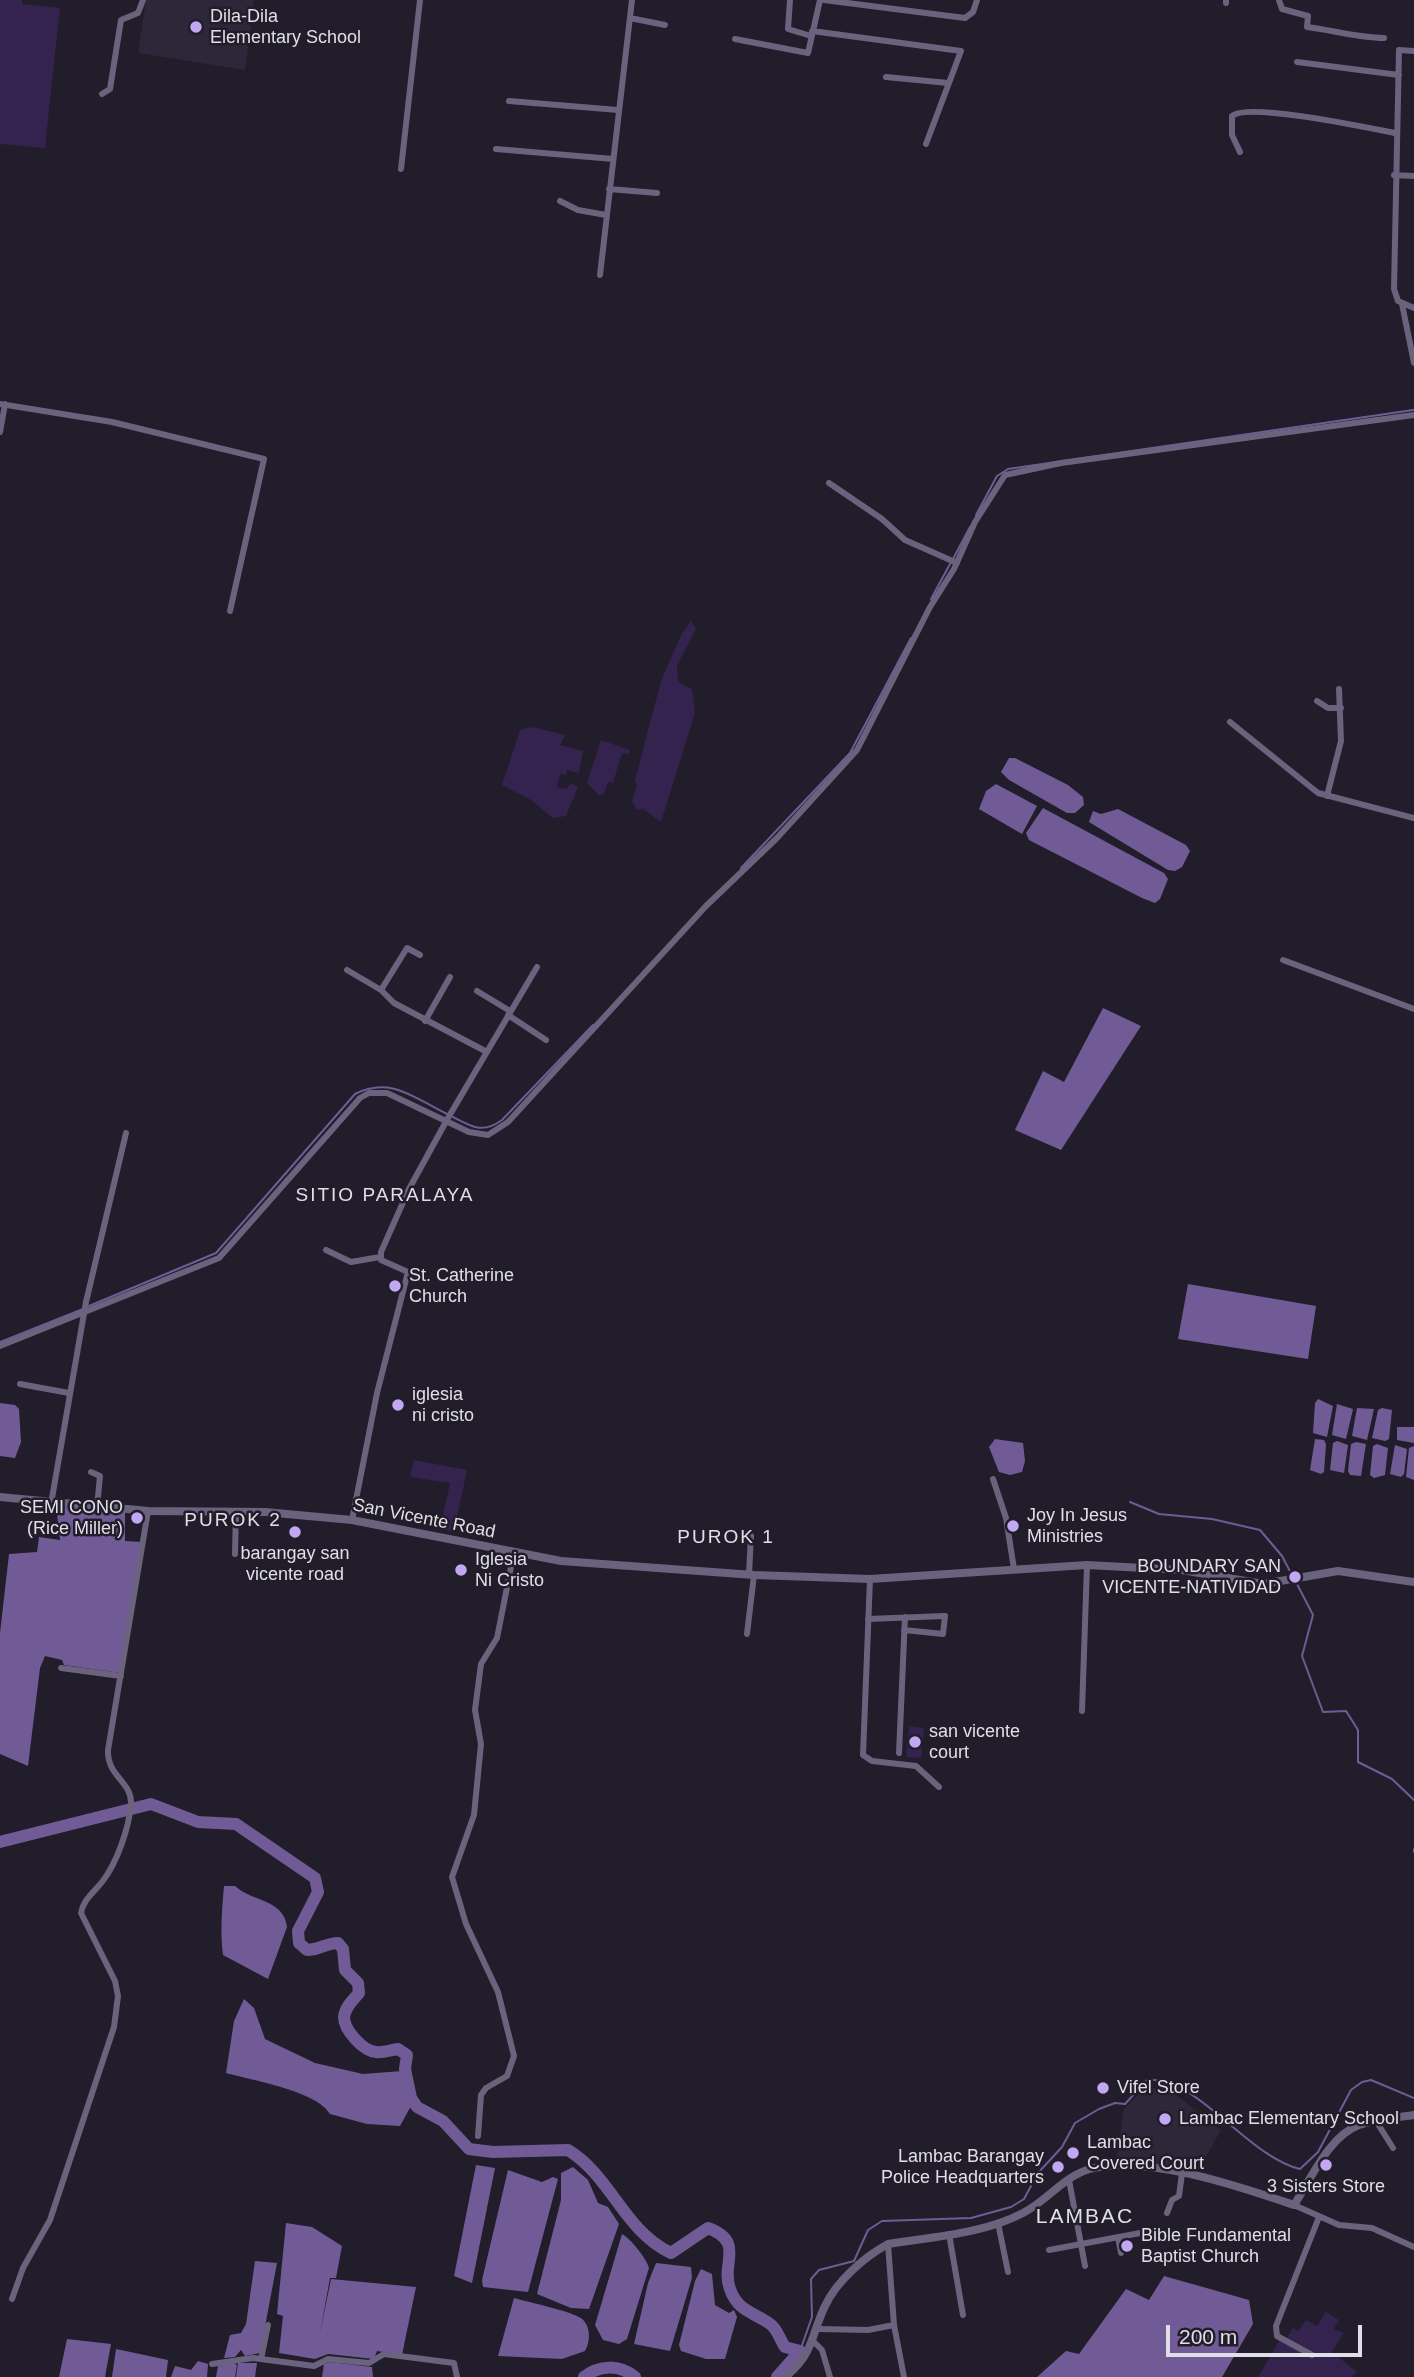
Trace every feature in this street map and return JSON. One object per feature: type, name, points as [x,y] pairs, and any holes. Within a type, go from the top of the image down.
[{"type":"street","points":[[102,94],[110,89],[121,20],[138,13],[143,0]]},
{"type":"street","points":[[401,169],[420,0]]},
{"type":"street","points":[[600,275],[632,0]]},
{"type":"street","points":[[790,0],[788,29],[961,51],[926,144]]},
{"type":"street","points":[[735,38],[808,53],[822,0],[965,18],[973,12],[977,0]]},
{"type":"street","points":[[1279,0],[1282,9],[1308,16],[1307,27],[1384,38]]},
{"type":"street","points":[[629,18],[665,24]]},
{"type":"street","points":[[1414,51],[1399,50],[1394,175],[1394,289],[1402,304],[1414,363]]},
{"type":"street","points":[[1297,62],[1399,75]]},
{"type":"street","points":[[886,77],[948,83]]},
{"type":"street","points":[[509,101],[618,110]]},
{"type":"street","points":[[1240,152],[1230,125],[1232,116],[1241,110],[1273,112],[1395,132]]},
{"type":"street","points":[[496,149],[613,159]]},
{"type":"street","points":[[1394,175],[1414,176]]},
{"type":"street","points":[[609,189],[657,194]]},
{"type":"street","points":[[560,201],[578,210],[606,215]]},
{"type":"street","points":[[1402,304],[1414,308]]},
{"type":"street","points":[[0,432],[2,404],[155,432],[264,459],[230,611]]},
{"type":"street","points":[[0,1346],[219,1258],[360,1098],[369,1093],[387,1093],[469,1132],[488,1135],[508,1122],[706,906],[776,838],[847,762],[866,737],[930,607],[995,485],[1011,472],[1155,449],[1414,415]]},
{"type":"street","points":[[829,483],[882,519],[905,540],[954,561]]},
{"type":"street","points":[[1327,796],[1341,741],[1339,689]]},
{"type":"street","points":[[1317,701],[1328,708],[1341,708]]},
{"type":"street","points":[[1230,722],[1307,788],[1327,796],[1414,818]]},
{"type":"street","points":[[382,990],[407,948],[420,955]]},
{"type":"street","points":[[1283,960],[1414,1009]]},
{"type":"street","points":[[380,1257],[409,1189],[537,967]]},
{"type":"street","points":[[347,970],[382,990],[394,1003],[486,1052]]},
{"type":"street","points":[[425,1021],[450,977]]},
{"type":"street","points":[[477,991],[546,1040]]},
{"type":"street","points":[[51,1504],[85,1313],[126,1133]]},
{"type":"street","points":[[326,1250],[351,1262],[380,1257],[408,1272],[377,1393],[352,1520]]},
{"type":"street","points":[[20,1384],[69,1393]]},
{"type":"street","points":[[91,1472],[100,1476],[97,1507]]},
{"type":"street","points":[[992,1479],[1006,1518],[1014,1569]]},
{"type":"street","name":"San Vicente Road","points":[[0,1497],[51,1504],[148,1511],[236,1512],[352,1520],[561,1561],[751,1574],[870,1579],[1087,1566],[1182,1570],[1263,1584],[1300,1576],[1355,1571],[1414,1582]]},
{"type":"street","points":[[12,2299],[23,2268],[50,2220],[114,2027],[118,1996],[115,1981],[81,1913],[86,1900],[112,1866],[131,1804],[126,1787],[108,1763],[148,1511]]},
{"type":"street","points":[[235,1554],[236,1512]]},
{"type":"street","points":[[747,1634],[751,1536]]},
{"type":"street","points":[[478,2136],[481,2095],[486,2088],[507,2076],[514,2056],[498,1992],[466,1924],[452,1877],[474,1815],[481,1744],[475,1710],[481,1664],[497,1638],[514,1552]]},
{"type":"street","points":[[1082,1711],[1087,1566]]},
{"type":"street","points":[[870,1579],[863,1755],[872,1761],[916,1766],[939,1787]]},
{"type":"street","points":[[868,1619],[945,1616],[943,1634],[904,1630]]},
{"type":"street","points":[[899,1753],[905,1617]]},
{"type":"street","points":[[61,1668],[121,1676]]},
{"type":"street","points":[[1294,2205],[1334,2142],[1357,2125],[1414,2115]]},
{"type":"street","points":[[1376,2120],[1393,2148]]},
{"type":"street","points":[[785,2377],[805,2357],[814,2342],[831,2294],[877,2250],[887,2244],[998,2223],[1034,2207],[1069,2179],[1093,2168],[1127,2166],[1225,2181],[1294,2205],[1339,2225],[1372,2228],[1414,2246]]},
{"type":"street","points":[[1167,2213],[1172,2200],[1179,2196],[1182,2173]]},
{"type":"street","points":[[1069,2179],[1085,2266]]},
{"type":"street","points":[[1312,2355],[1277,2336],[1276,2326],[1319,2217]]},
{"type":"street","points":[[998,2223],[1009,2272]]},
{"type":"street","points":[[1049,2250],[1151,2231]]},
{"type":"street","points":[[949,2234],[963,2315]]},
{"type":"street","points":[[1118,2237],[1121,2253]]},
{"type":"street","points":[[887,2244],[894,2325],[904,2377]]},
{"type":"street","points":[[261,2359],[268,2325]]},
{"type":"street","points":[[818,2329],[868,2330],[894,2325]]},
{"type":"street","points":[[814,2342],[822,2350],[830,2377]]},
{"type":"street","points":[[212,2364],[241,2359],[314,2366],[328,2359],[369,2363],[381,2354],[454,2363],[457,2377]]},
{"type":"shaded area","points":[[0,0],[22,0],[22,4],[60,8],[45,148],[0,144]]},
{"type":"shaded area","name":"Dila-Dila Elementary School","points":[[146,0],[254,0],[245,70],[138,53]]},
{"type":"shaded area","points":[[691,621],[696,629],[677,665],[678,682],[692,689],[695,713],[661,822],[643,809],[637,810],[632,802],[637,785],[635,780],[661,681],[682,633]]},
{"type":"shaded area","points":[[532,727],[565,735],[560,745],[583,751],[579,773],[567,770],[566,775],[560,774],[557,787],[567,789],[570,783],[578,787],[566,816],[553,818],[531,800],[502,785],[520,730]]},
{"type":"shaded area","points":[[601,740],[630,750],[629,754],[622,753],[613,783],[608,782],[604,794],[599,795],[587,783]]},
{"type":"shaded area","points":[[1009,758],[1015,758],[1068,785],[1083,797],[1084,805],[1075,813],[1067,813],[1009,780],[1001,772]]},
{"type":"shaded area","points":[[996,784],[1037,806],[1022,834],[979,809],[986,791]]},
{"type":"shaded area","points":[[1043,808],[1164,873],[1168,879],[1160,899],[1155,903],[1142,898],[1029,840],[1026,833]]},
{"type":"shaded area","points":[[1118,809],[1186,845],[1190,851],[1182,867],[1175,871],[1168,870],[1089,822],[1093,811],[1101,814]]},
{"type":"shaded area","points":[[1103,1008],[1141,1026],[1061,1150],[1015,1130],[1043,1071],[1064,1082]]},
{"type":"shaded area","points":[[1188,1284],[1316,1306],[1308,1359],[1178,1339]]},
{"type":"shaded area","points":[[1318,1399],[1333,1406],[1327,1437],[1313,1433],[1315,1403]]},
{"type":"shaded area","points":[[0,1403],[15,1405],[19,1409],[21,1442],[15,1458],[0,1456]]},
{"type":"shaded area","points":[[1337,1404],[1353,1409],[1346,1439],[1332,1435]]},
{"type":"shaded area","points":[[1357,1408],[1374,1409],[1367,1440],[1352,1436]]},
{"type":"shaded area","points":[[1378,1410],[1392,1410],[1389,1439],[1385,1441],[1372,1438]]},
{"type":"shaded area","points":[[1397,1427],[1414,1427],[1414,1443],[1397,1440]]},
{"type":"shaded area","points":[[995,1439],[1023,1443],[1025,1461],[1022,1472],[1010,1475],[999,1472],[989,1447]]},
{"type":"shaded area","points":[[1315,1439],[1324,1440],[1326,1444],[1324,1472],[1321,1474],[1310,1470]]},
{"type":"shaded area","points":[[1337,1441],[1348,1445],[1344,1473],[1330,1470],[1333,1443]]},
{"type":"shaded area","points":[[1351,1444],[1366,1444],[1361,1476],[1350,1475],[1348,1471]]},
{"type":"shaded area","points":[[1377,1444],[1388,1448],[1385,1475],[1374,1478],[1370,1475],[1373,1446]]},
{"type":"shaded area","points":[[1395,1445],[1407,1449],[1404,1474],[1401,1477],[1390,1474]]},
{"type":"shaded area","points":[[1414,1446],[1414,1480],[1406,1477],[1409,1448]]},
{"type":"shaded area","points":[[414,1460],[467,1470],[454,1532],[440,1528],[450,1483],[410,1477]]},
{"type":"shaded area","points":[[56,1505],[125,1512],[125,1541],[142,1542],[120,1673],[64,1665],[62,1660],[45,1656],[40,1668],[28,1766],[0,1754],[0,1633],[9,1554],[37,1552],[39,1537],[60,1540]]},
{"type":"shaded area","name":"san vicente court","points":[[909,1726],[924,1728],[921,1758],[906,1757]]},
{"type":"shaded area","points":[[224,1886],[235,1886],[274,1906],[285,1918],[287,1927],[268,1979],[223,1955],[221,1929]]},
{"type":"shaded area","points":[[244,1999],[254,2008],[265,2039],[315,2063],[363,2074],[402,2071],[411,2106],[400,2126],[367,2124],[330,2114],[323,2106],[298,2093],[226,2073],[234,2021]]},
{"type":"shaded area","name":"Lambac Elementary School","points":[[1145,2088],[1167,2088],[1221,2130],[1198,2171],[1116,2163],[1124,2109]]},
{"type":"shaded area","points":[[476,2165],[495,2168],[472,2283],[454,2276]]},
{"type":"shaded area","points":[[573,2167],[588,2180],[598,2203],[608,2207],[619,2224],[589,2309],[571,2308],[537,2294],[561,2200],[561,2173]]},
{"type":"shaded area","points":[[508,2170],[542,2182],[553,2177],[558,2179],[528,2292],[483,2287],[482,2280]]},
{"type":"shaded area","points":[[286,2223],[312,2227],[342,2246],[336,2278],[330,2278],[320,2333],[331,2279],[416,2287],[402,2355],[377,2351],[374,2359],[328,2354],[315,2359],[279,2353],[283,2316],[277,2314]]},
{"type":"shaded area","points":[[622,2234],[638,2249],[649,2268],[627,2339],[619,2344],[603,2340],[595,2325]]},
{"type":"shaded area","points":[[255,2261],[277,2263],[260,2353],[245,2356],[241,2350],[235,2357],[224,2358],[230,2335],[241,2333],[246,2324]]},
{"type":"shaded area","points":[[656,2263],[691,2267],[692,2278],[670,2351],[634,2344],[648,2283]]},
{"type":"shaded area","points":[[701,2269],[712,2274],[715,2305],[729,2313],[734,2310],[737,2317],[725,2359],[706,2359],[681,2351],[679,2345],[695,2281]]},
{"type":"shaded area","points":[[1164,2276],[1249,2300],[1253,2324],[1222,2377],[1037,2377],[1066,2351],[1079,2354],[1126,2289],[1149,2300]]},
{"type":"shaded area","points":[[514,2298],[579,2317],[586,2323],[589,2332],[585,2351],[562,2359],[498,2356]]},
{"type":"shaded area","points":[[1326,2312],[1339,2320],[1334,2329],[1344,2333],[1332,2352],[1357,2372],[1351,2377],[1258,2377],[1281,2338],[1286,2339],[1293,2328],[1298,2331],[1306,2320],[1317,2326]]},
{"type":"shaded area","points":[[67,2339],[111,2344],[105,2377],[59,2377]]},
{"type":"shaded area","points":[[116,2349],[168,2360],[166,2377],[112,2377]]},
{"type":"shaded area","points":[[198,2361],[208,2364],[207,2377],[171,2377],[175,2366],[191,2370]]},
{"type":"shaded area","points":[[330,2362],[372,2367],[373,2377],[322,2377],[324,2364]]},
{"type":"shaded area","points":[[233,2363],[237,2365],[235,2377],[216,2377],[218,2366]]},
{"type":"shaded area","points":[[238,2363],[257,2363],[255,2377],[236,2377]]},
{"type":"waterway","points":[[976,515],[997,476],[1008,469],[1413,410]]},
{"type":"waterway","points":[[953,559],[970,527]]},
{"type":"waterway","points":[[931,599],[950,564]]},
{"type":"waterway","points":[[741,868],[850,753],[911,638]]},
{"type":"waterway","points":[[453,1117],[477,1128],[489,1127],[502,1120],[593,1025]]},
{"type":"waterway","points":[[89,1306],[216,1253],[355,1094],[368,1089],[391,1088],[447,1114]]},
{"type":"waterway","points":[[0,1342],[83,1309]]},
{"type":"waterway","points":[[1130,1502],[1159,1514],[1212,1519],[1260,1530],[1282,1556],[1293,1577]]},
{"type":"waterway","points":[[1296,1582],[1313,1615],[1302,1656],[1323,1712],[1346,1711],[1358,1730],[1358,1762],[1392,1779],[1414,1800]]},
{"type":"waterway","points":[[0,1842],[151,1804],[198,1822],[236,1824],[315,1878],[318,1892],[298,1931],[299,1943],[307,1950],[338,1943],[343,1949],[345,1970],[358,1983],[359,1993],[345,2013],[347,2028],[360,2044],[371,2051],[398,2049],[407,2055],[405,2069],[411,2098],[417,2107],[443,2121],[469,2149],[493,2152],[568,2150],[596,2174],[641,2231],[671,2253],[708,2228],[719,2234],[729,2247],[728,2280],[733,2297],[747,2311],[772,2326],[785,2347],[800,2351],[777,2377]]},
{"type":"waterway","points":[[800,2351],[812,2317],[811,2279],[819,2270],[854,2261],[868,2230],[882,2221],[971,2218],[1011,2207],[1024,2199],[1038,2173],[1062,2147],[1075,2123],[1099,2109],[1115,2103],[1125,2104],[1147,2080],[1166,2082],[1184,2090],[1261,2149],[1281,2162],[1300,2169],[1318,2152],[1351,2090],[1362,2082],[1371,2080],[1414,2098]]},
{"type":"waterway","points":[[584,2377],[603,2368],[616,2368],[635,2377]]},
{"type":"place","name":"Dila-Dila Elementary School","points":[[196,27]]},
{"type":"place","name":"St. Catherine Church","points":[[395,1286]]},
{"type":"place","name":"iglesia ni cristo","points":[[398,1405]]},
{"type":"place","name":"SEMI CONO (Rice Miller)","points":[[137,1518]]},
{"type":"place","name":"Joy In Jesus Ministries","points":[[1013,1526]]},
{"type":"place","name":"barangay san vicente road","points":[[295,1532]]},
{"type":"place","name":"Iglesia Ni Cristo","points":[[461,1570]]},
{"type":"place","name":"BOUNDARY SAN VICENTE-NATIVIDAD","points":[[1295,1577]]},
{"type":"place","name":"san vicente court","points":[[915,1742]]},
{"type":"place","name":"Vifel Store","points":[[1103,2088]]},
{"type":"place","name":"Lambac Elementary School","points":[[1165,2119]]},
{"type":"place","name":"Lambac Covered Court","points":[[1073,2153]]},
{"type":"place","name":"3 Sisters Store","points":[[1326,2165]]},
{"type":"place","name":"Lambac Barangay Police Headquarters","points":[[1058,2167]]},
{"type":"place","name":"Bible Fundamental Baptist Church","points":[[1127,2246]]},
{"type":"district","name":"SITIO PARALAYA","points":[[385,1196]]},
{"type":"district","name":"PUROK 2","points":[[233,1521]]},
{"type":"district","name":"PUROK 1","points":[[726,1538]]},
{"type":"district","name":"LAMBAC","points":[[1085,2217]]}]
